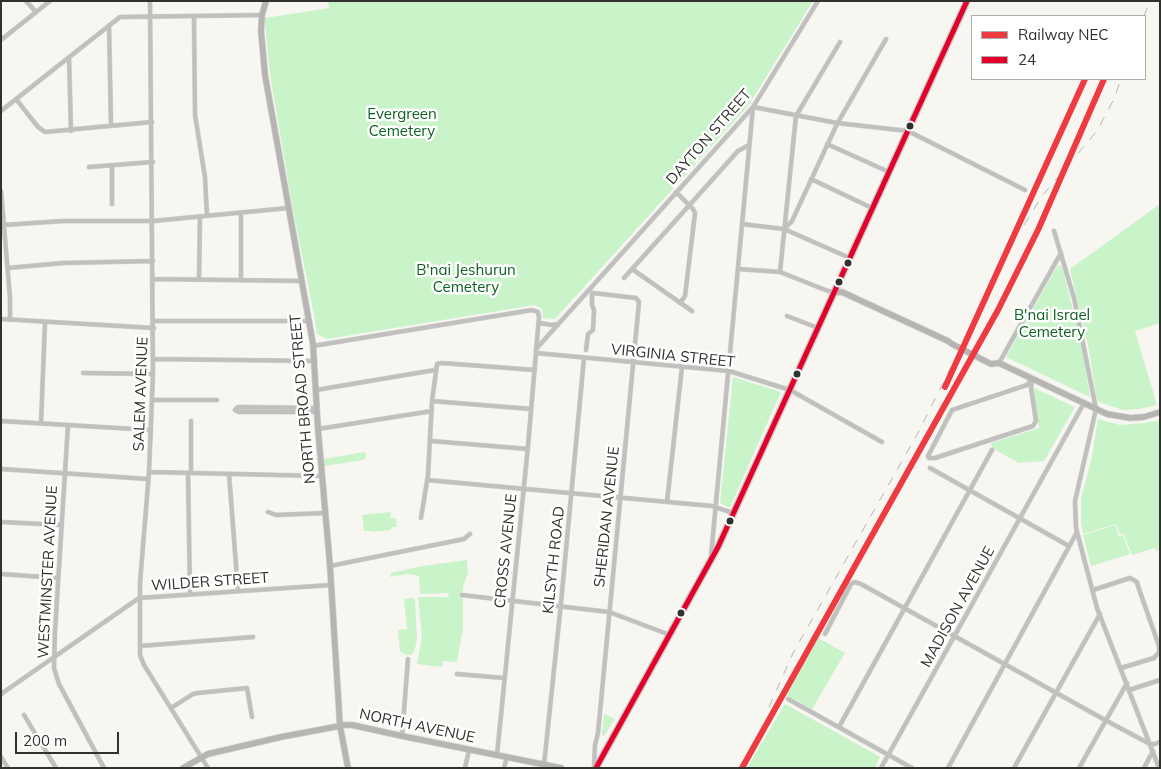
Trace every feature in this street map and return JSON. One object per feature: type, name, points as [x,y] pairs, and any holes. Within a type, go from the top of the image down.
[{"type":"main road","name":"NORTH BROAD STREET","points":[[266,1],[262,15],[261,31],[265,75],[314,346],[318,429],[330,566],[340,726],[348,768]]},
{"type":"main road","points":[[595,768],[711,561],[787,399],[967,1]]},
{"type":"main road","points":[[834,292],[842,292],[948,340],[952,344],[991,364],[999,363],[1112,415],[1126,418],[1160,412]]},
{"type":"main road","name":"NORTH AVENUE","points":[[183,768],[208,754],[281,737],[352,725],[560,768]]},
{"type":"street","points":[[26,1],[36,12]]},
{"type":"street","points":[[1,40],[50,1]]},
{"type":"street","name":"SALEM AVENUE","points":[[150,1],[154,358],[149,472],[139,598],[140,655],[144,666],[208,768]]},
{"type":"street","name":"DAYTON STREET","points":[[591,292],[600,276],[752,107],[818,1]]},
{"type":"street","points":[[1,111],[120,17],[262,15]]},
{"type":"street","points":[[194,17],[195,115],[205,177],[207,216]]},
{"type":"street","points":[[109,26],[111,126]]},
{"type":"street","points":[[1,32],[6,36]]},
{"type":"street","points":[[784,229],[792,221],[837,123],[886,39]]},
{"type":"street","points":[[780,272],[796,116],[840,42]]},
{"type":"street","points":[[70,57],[71,130]]},
{"type":"street","points":[[16,99],[41,131],[50,133],[152,122]]},
{"type":"street","points":[[711,561],[752,107],[837,123],[908,131],[1025,190]]},
{"type":"street","points":[[828,144],[889,172]]},
{"type":"street","points":[[624,278],[738,151],[749,145]]},
{"type":"street","points":[[88,167],[153,162]]},
{"type":"street","points":[[112,166],[112,204]]},
{"type":"street","points":[[811,179],[872,208]]},
{"type":"street","points":[[1,191],[8,268],[10,320]]},
{"type":"street","points":[[676,192],[695,213],[686,296],[680,303]]},
{"type":"street","points":[[4,226],[63,221],[153,221],[288,208]]},
{"type":"street","points":[[241,213],[241,280]]},
{"type":"street","points":[[199,280],[200,216]]},
{"type":"street","points":[[742,224],[784,229],[850,258]]},
{"type":"street","points":[[1054,231],[1082,335],[1096,409],[1075,502],[1077,532],[1100,614],[1159,768]]},
{"type":"street","points":[[999,363],[1061,253]]},
{"type":"street","points":[[8,268],[64,263],[154,261]]},
{"type":"street","points":[[738,269],[780,272],[828,292],[834,292]]},
{"type":"street","points":[[632,270],[692,311]]},
{"type":"street","points":[[154,279],[302,280]]},
{"type":"street","points":[[536,351],[558,324],[591,292]]},
{"type":"street","points":[[586,350],[588,334],[593,330],[594,310],[591,292]]},
{"type":"street","name":"SHERIDAN AVENUE","points":[[591,292],[636,298],[639,302],[597,741],[595,745],[595,768]]},
{"type":"street","name":"CROSS AVENUE","points":[[314,346],[529,310],[538,312],[539,323],[528,449],[497,755]]},
{"type":"street","points":[[787,316],[818,328]]},
{"type":"street","points":[[1,319],[154,328]]},
{"type":"street","points":[[154,321],[310,321]]},
{"type":"street","points":[[41,423],[45,322]]},
{"type":"street","points":[[539,323],[558,324]]},
{"type":"street","name":"VIRGINIA STREET","points":[[536,351],[584,358],[729,371],[790,390],[882,442]]},
{"type":"street","points":[[154,358],[314,361]]},
{"type":"street","name":"KILSYTH ROAD","points":[[544,764],[561,607],[584,358]]},
{"type":"street","points":[[421,518],[427,480],[436,364],[535,370]]},
{"type":"street","points":[[667,502],[682,367]]},
{"type":"street","points":[[316,390],[435,370]]},
{"type":"street","points":[[83,373],[153,374]]},
{"type":"street","points":[[1032,379],[1035,424],[1031,427],[930,459],[928,456],[952,410],[1027,385],[1032,379]]},
{"type":"street","points":[[153,400],[217,400]]},
{"type":"street","points":[[432,401],[531,410]]},
{"type":"street","name":"MADISON AVENUE","points":[[881,768],[1084,403]]},
{"type":"street","points":[[261,410],[238,407],[235,410],[239,412],[317,410]]},
{"type":"street","points":[[318,429],[432,411]]},
{"type":"street","points":[[1,421],[151,430]]},
{"type":"street","points":[[190,594],[189,473],[191,421]]},
{"type":"street","name":"WESTMINSTER AVENUE","points":[[68,425],[54,668],[59,684],[104,768]]},
{"type":"street","points":[[430,441],[528,449]]},
{"type":"street","points":[[839,727],[992,450]]},
{"type":"street","points":[[930,468],[1069,546]]},
{"type":"street","points":[[1,469],[148,479]]},
{"type":"street","points":[[149,472],[322,476]]},
{"type":"street","points":[[229,474],[238,591]]},
{"type":"street","points":[[427,480],[716,507],[733,514]]},
{"type":"street","points":[[268,512],[276,515],[325,513]]},
{"type":"street","points":[[1,522],[62,525]]},
{"type":"street","points":[[948,768],[1077,532]]},
{"type":"street","points":[[330,566],[464,539],[470,534]]},
{"type":"street","points":[[1,574],[58,578]]},
{"type":"street","points":[[1092,590],[1130,578],[1138,586],[1159,652],[1154,658],[1121,668]]},
{"type":"street","points":[[825,634],[854,582],[861,584],[1150,744],[1160,742]]},
{"type":"street","name":"WILDER STREET","points":[[1,694],[139,598],[331,584]]},
{"type":"street","points":[[462,596],[609,612],[670,635]]},
{"type":"street","points":[[1014,768],[1100,614]]},
{"type":"street","points":[[140,646],[253,637]]},
{"type":"street","points":[[402,736],[408,659]]},
{"type":"street","points":[[458,674],[504,678]]},
{"type":"street","points":[[1130,690],[1160,680]]},
{"type":"street","points":[[1079,768],[1127,683]]},
{"type":"street","points":[[170,708],[198,692],[248,688],[252,717]]},
{"type":"street","points":[[788,699],[912,768]]},
{"type":"street","points":[[24,716],[56,768]]},
{"type":"street","points":[[597,741],[608,746]]},
{"type":"street","points":[[465,768],[469,750]]},
{"type":"street","points":[[1144,768],[1153,751]]},
{"type":"street","points":[[1,757],[8,768]]},
{"type":"street","points":[[504,768],[507,757]]},
{"type":"green space","name":"Evergreen Cemetery","points":[[328,1],[813,1],[748,106],[555,319],[543,318],[542,309],[535,305],[327,339],[317,334],[293,210],[270,74],[265,18],[329,8]]},
{"type":"green space","points":[[1160,204],[1160,323],[1135,331],[1157,405],[1122,410],[1097,401],[1088,345],[1070,269]]},
{"type":"green space","name":"B'nai Israel Cemetery","points":[[1058,265],[1062,267],[1082,345],[1090,397],[1006,357]]},
{"type":"green space","points":[[733,377],[781,392],[730,507],[728,507],[720,503]]},
{"type":"green space","points":[[1034,388],[1075,407],[1044,461],[1019,463],[992,448],[991,443],[1039,428]]},
{"type":"green space","points":[[1098,419],[1120,425],[1160,420],[1160,550],[1156,551],[1155,548],[1132,555],[1124,534],[1120,534],[1116,524],[1083,534],[1081,499],[1092,457]]},
{"type":"green space","points":[[365,452],[366,458],[363,460],[324,466],[324,459]]},
{"type":"green space","points":[[391,512],[390,518],[396,518],[397,527],[391,527],[391,530],[364,531],[362,515]]},
{"type":"green space","points":[[1115,525],[1119,536],[1123,535],[1130,554],[1091,566],[1083,535]]},
{"type":"green space","points":[[467,560],[468,573],[463,587],[463,628],[457,662],[443,661],[442,667],[417,664],[422,637],[418,597],[448,597],[449,593],[420,594],[419,577],[407,574],[390,577],[391,573],[423,566]]},
{"type":"green space","points":[[413,598],[415,600],[417,638],[415,649],[411,655],[406,655],[400,651],[398,630],[407,629],[404,599]]},
{"type":"green space","points":[[818,638],[845,653],[812,709],[786,695]]},
{"type":"green space","points":[[785,704],[880,757],[875,768],[747,768]]},
{"type":"green space","points":[[604,714],[615,719],[604,736],[602,735]]},
{"type":"railway","points":[[1144,15],[1150,1]]},
{"type":"railway","points":[[1024,225],[1042,196],[1097,131],[1114,99],[1121,80]]},
{"type":"railway","points":[[769,707],[793,653],[918,433],[951,367]]},
{"type":"rail line","name":"NEC","points":[[945,387],[1085,80]]},
{"type":"rail line","name":"NEC","points":[[742,768],[998,310],[1038,230],[1104,80]]},
{"type":"transit line","name":"24","points":[[596,768],[718,547],[967,1]]},
{"type":"park label","name":"B'nai Jeshurun Cemetery","points":[[466,278]]}]
